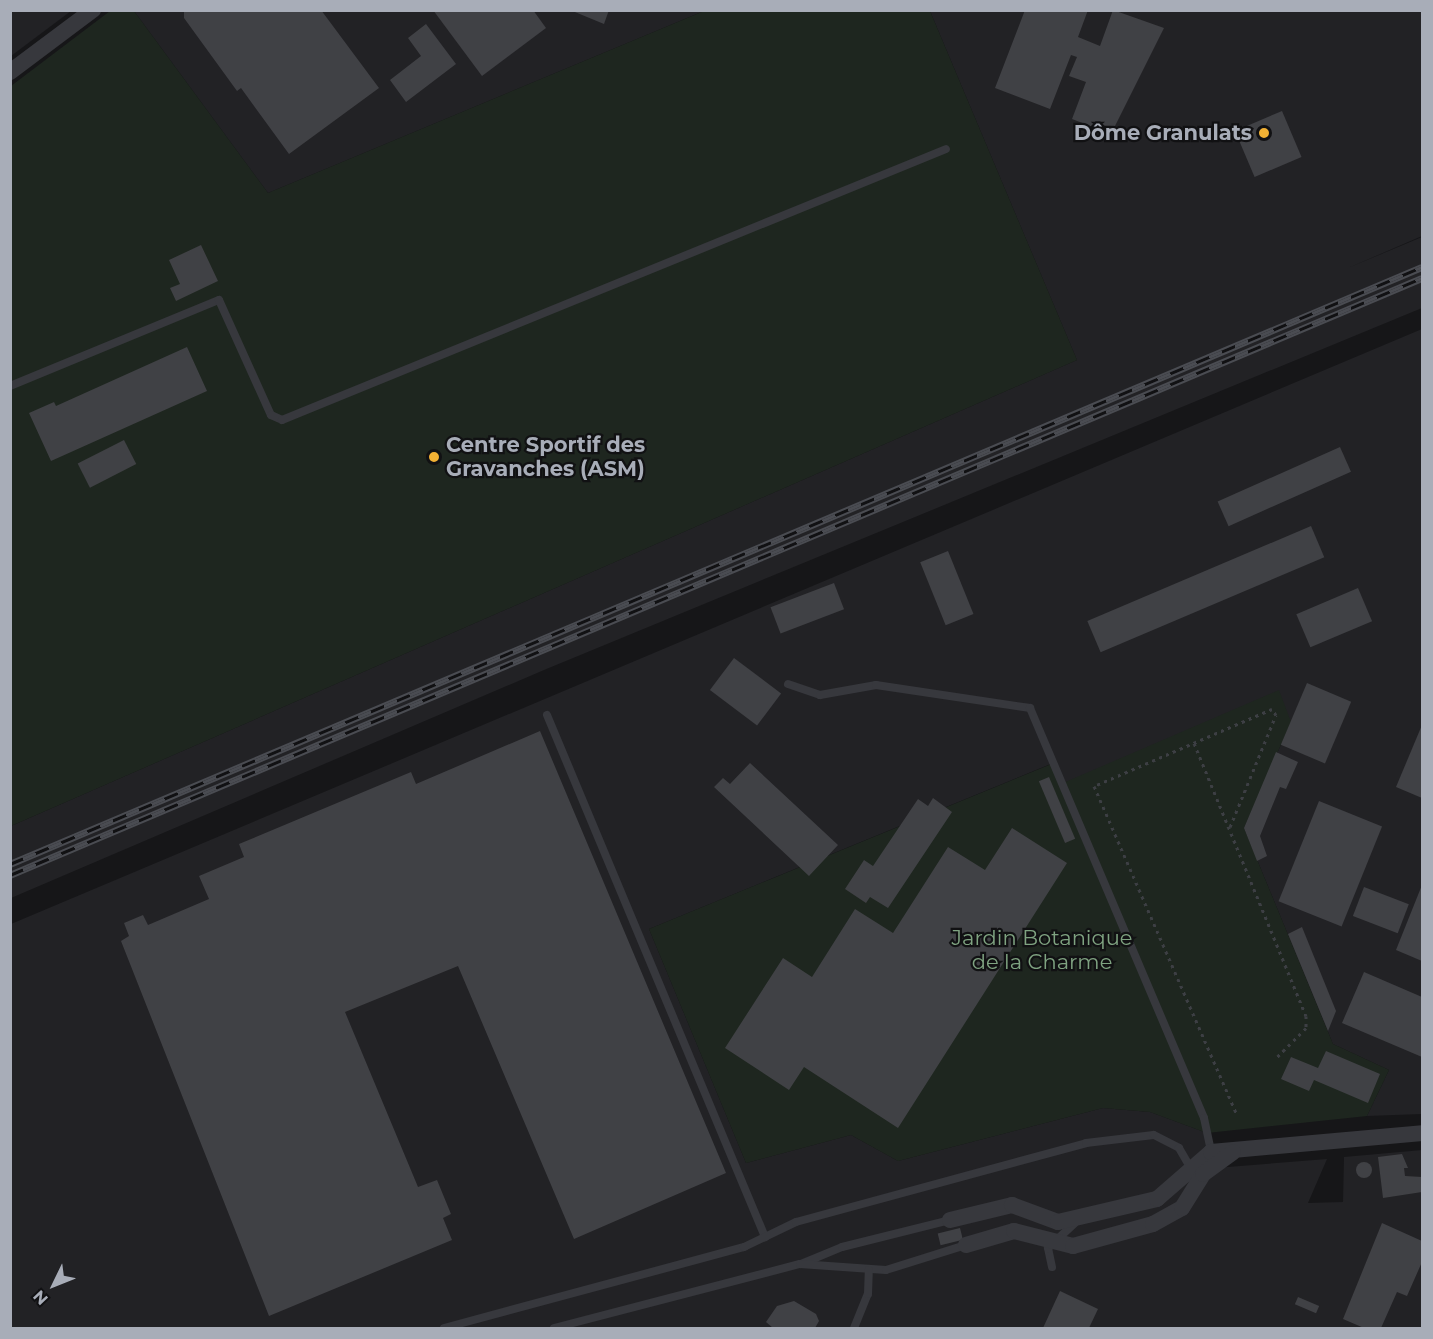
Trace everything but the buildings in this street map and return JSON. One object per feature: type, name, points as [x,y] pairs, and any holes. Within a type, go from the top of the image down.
[{"type":"street","points":[[10,72],[93,10]]},
{"type":"street","points":[[950,1220],[1012,1205],[1058,1222],[1156,1199],[1174,1187],[1190,1167],[1211,1152],[1422,1133]]},
{"type":"street","points":[[966,1245],[1014,1231],[1072,1246],[1170,1218],[1182,1208],[1203,1174],[1238,1149]]},
{"type":"lane","points":[[10,386],[219,300],[271,415],[282,420],[946,148]]},
{"type":"lane","points":[[788,684],[820,695],[876,685],[1030,708],[1203,1118],[1211,1152]]},
{"type":"lane","points":[[547,715],[765,1237]]},
{"type":"lane","points":[[444,1329],[744,1247],[796,1222],[891,1195],[1126,1135],[1154,1135],[1165,1140],[1179,1148],[1190,1167]]},
{"type":"lane","points":[[1052,1267],[1047,1257],[1053,1242],[1088,1215]]},
{"type":"lane","points":[[554,1329],[800,1264],[842,1247],[950,1220]]},
{"type":"lane","points":[[800,1264],[886,1270],[966,1245]]},
{"type":"lane","points":[[854,1329],[868,1294],[869,1270]]},
{"type":"path","points":[[1230,827],[1276,715],[1272,709],[1094,786],[1236,1112]]},
{"type":"path","points":[[1194,743],[1306,1016],[1306,1028],[1275,1059]]},
{"type":"shaded area","points":[[11,10],[71,10],[71,11],[11,56]]},
{"type":"shaded area","points":[[134,11],[704,11],[268,193]]},
{"type":"shaded area","points":[[930,11],[1422,11],[1422,236],[1348,268],[1422,237],[1422,308],[544,670],[11,898],[11,826],[1077,360]]},
{"type":"shaded area","points":[[1422,329],[1422,1114],[1367,1116],[1389,1070],[1333,1044],[1244,828],[1291,722],[1062,783],[1053,763],[649,929],[746,1163],[851,1135],[898,1161],[1103,1108],[1150,1112],[1207,1133],[1215,1168],[1327,1159],[1308,1203],[1343,1202],[1344,1157],[1422,1150],[1422,1328],[11,1328],[11,924]]},
{"type":"green space","name":"Centre Sportif des Gravanches (ASM)","points":[[110,11],[134,11],[268,193],[704,11],[930,11],[1077,360],[11,826],[11,86]]},
{"type":"green space","name":"Jardin Botanique de la Charme","points":[[1279,690],[1291,722],[1244,828],[1333,1044],[1389,1070],[1367,1116],[1207,1133],[1150,1112],[1103,1108],[898,1161],[851,1135],[746,1163],[649,929],[1054,763],[1063,783]]},
{"type":"railway","points":[[10,864],[1422,267]]},
{"type":"railway","points":[[10,875],[1422,278]]},
{"type":"place","name":"Dôme Granulats","points":[[1264,133]]},
{"type":"place","name":"Centre Sportif des Gravanches (ASM)","points":[[434,457]]}]
